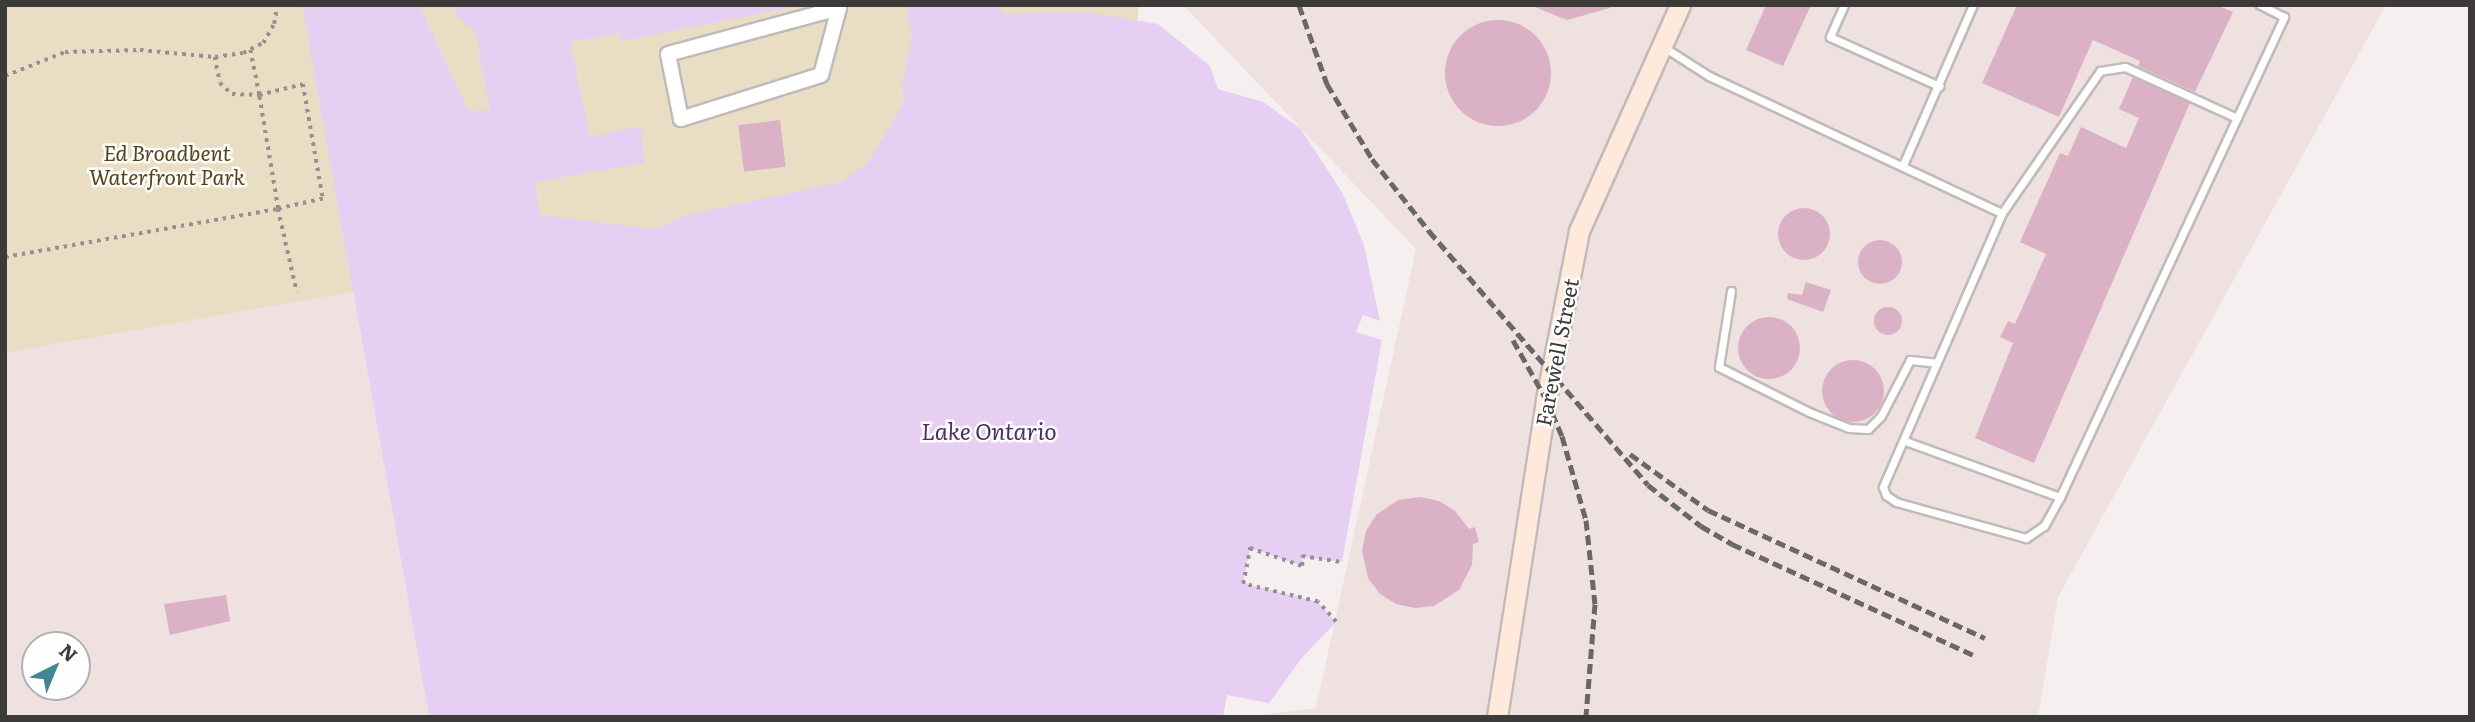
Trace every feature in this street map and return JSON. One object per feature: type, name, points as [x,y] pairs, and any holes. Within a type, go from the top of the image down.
[{"type":"street","name":"Farewell Street","points":[[1497,717],[1546,399],[1579,231],[1680,5]]},
{"type":"street","points":[[838,6],[821,75],[681,119],[668,54],[838,6]]},
{"type":"lane","points":[[1844,5],[1830,37],[1939,86]]},
{"type":"lane","points":[[1903,164],[1973,5]]},
{"type":"lane","points":[[2237,118],[2125,67],[2100,71],[2002,213],[1905,441],[1883,486],[1886,495],[1896,502],[2026,538],[2044,526],[2060,497],[2237,118],[2284,17],[2260,5]]},
{"type":"lane","points":[[1662,46],[1709,76],[1903,164],[2002,213]]},
{"type":"lane","points":[[1731,291],[1719,367],[1809,412],[1849,428],[1868,429],[1881,416],[1910,360],[1937,363]]},
{"type":"lane","points":[[1905,441],[2060,497]]},
{"type":"path","points":[[5,76],[65,52],[140,50],[215,57],[250,49],[263,43],[274,24],[277,5]]},
{"type":"path","points":[[250,49],[278,209],[297,292]]},
{"type":"path","points":[[5,257],[323,199],[303,84],[259,95],[232,94],[219,83],[215,57]]},
{"type":"path","points":[[1336,622],[1318,602],[1243,583],[1250,548],[1302,566],[1302,556],[1342,562]]},
{"type":"shaded area","points":[[1183,5],[2386,5],[2058,597],[2038,717],[1248,717],[1316,708],[1416,249]]},
{"type":"shaded area","points":[[353,292],[429,717],[5,717],[5,353]]},
{"type":"green space","name":"Ed Broadbent Waterfront Park","points":[[5,5],[1139,5],[1133,63],[875,212],[353,292],[5,353]]},
{"type":"water","name":"Lake Ontario","points":[[302,5],[419,5],[468,110],[490,111],[475,31],[457,16],[455,5],[804,5],[621,41],[620,33],[570,42],[590,137],[641,126],[644,163],[535,182],[540,215],[654,229],[687,215],[842,182],[867,164],[904,103],[902,83],[912,38],[906,5],[998,5],[1004,14],[1086,12],[1158,24],[1210,66],[1218,89],[1263,102],[1300,128],[1342,192],[1364,245],[1380,321],[1363,315],[1356,332],[1382,340],[1342,562],[1303,557],[1302,566],[1250,548],[1243,583],[1318,602],[1336,622],[1301,659],[1269,703],[1227,695],[1223,717],[429,717]]},
{"type":"building","points":[[1530,5],[1610,5],[1610,8],[1567,20]]},
{"type":"building","points":[[1766,5],[1811,5],[1783,66],[1746,50]]},
{"type":"building","points":[[2017,5],[2217,5],[2233,12],[2195,92],[2138,66],[2140,61],[2093,40],[2059,117],[1982,83]]},
{"type":"building","points":[[1498,20],[1518,24],[1536,35],[1547,53],[1551,73],[1547,93],[1536,111],[1518,122],[1498,126],[1478,122],[1460,111],[1449,93],[1445,73],[1449,53],[1460,35],[1478,24]]},
{"type":"building","points":[[2133,77],[2190,103],[2034,463],[1975,438],[2013,343],[2000,337],[2008,321],[2015,324],[2046,254],[2020,242],[2060,153],[2068,156],[2081,127],[2126,148],[2139,118],[2119,109]]},
{"type":"building","points":[[780,120],[786,167],[744,172],[738,125]]},
{"type":"building","points":[[1804,208],[1814,210],[1822,216],[1828,224],[1828,244],[1822,252],[1814,258],[1804,260],[1794,258],[1786,252],[1780,244],[1778,234],[1780,224],[1786,216],[1794,210]]},
{"type":"building","points":[[1880,240],[1889,241],[1896,246],[1901,253],[1901,271],[1896,278],[1889,283],[1880,284],[1871,283],[1864,278],[1859,271],[1858,262],[1859,253],[1864,246],[1871,241]]},
{"type":"building","points":[[1806,282],[1831,290],[1823,312],[1787,299],[1788,293],[1802,295]]},
{"type":"building","points":[[1888,307],[1898,311],[1902,321],[1898,331],[1888,335],[1878,331],[1874,321],[1878,311]]},
{"type":"building","points":[[1763,317],[1775,317],[1791,326],[1798,336],[1798,360],[1791,370],[1775,379],[1763,379],[1752,374],[1743,365],[1738,354],[1738,342],[1743,331],[1752,322]]},
{"type":"building","points":[[1847,360],[1859,360],[1875,369],[1882,379],[1882,403],[1875,413],[1859,422],[1847,422],[1836,417],[1827,408],[1822,397],[1822,385],[1827,374],[1836,365]]},
{"type":"building","points":[[1420,497],[1439,501],[1455,511],[1469,529],[1475,527],[1479,542],[1473,544],[1472,565],[1459,590],[1434,606],[1415,608],[1396,604],[1380,594],[1368,578],[1362,550],[1366,531],[1376,515],[1398,500]]},
{"type":"building","points":[[226,595],[230,621],[170,635],[164,604]]},
{"type":"railway","points":[[1299,5],[1327,84],[1372,159],[1429,231],[1648,485],[1701,526],[1732,544],[1973,655]]},
{"type":"railway","points":[[1513,340],[1546,399],[1562,436],[1586,520],[1595,604],[1586,717]]},
{"type":"railway","points":[[1630,454],[1708,510],[1985,638]]}]
